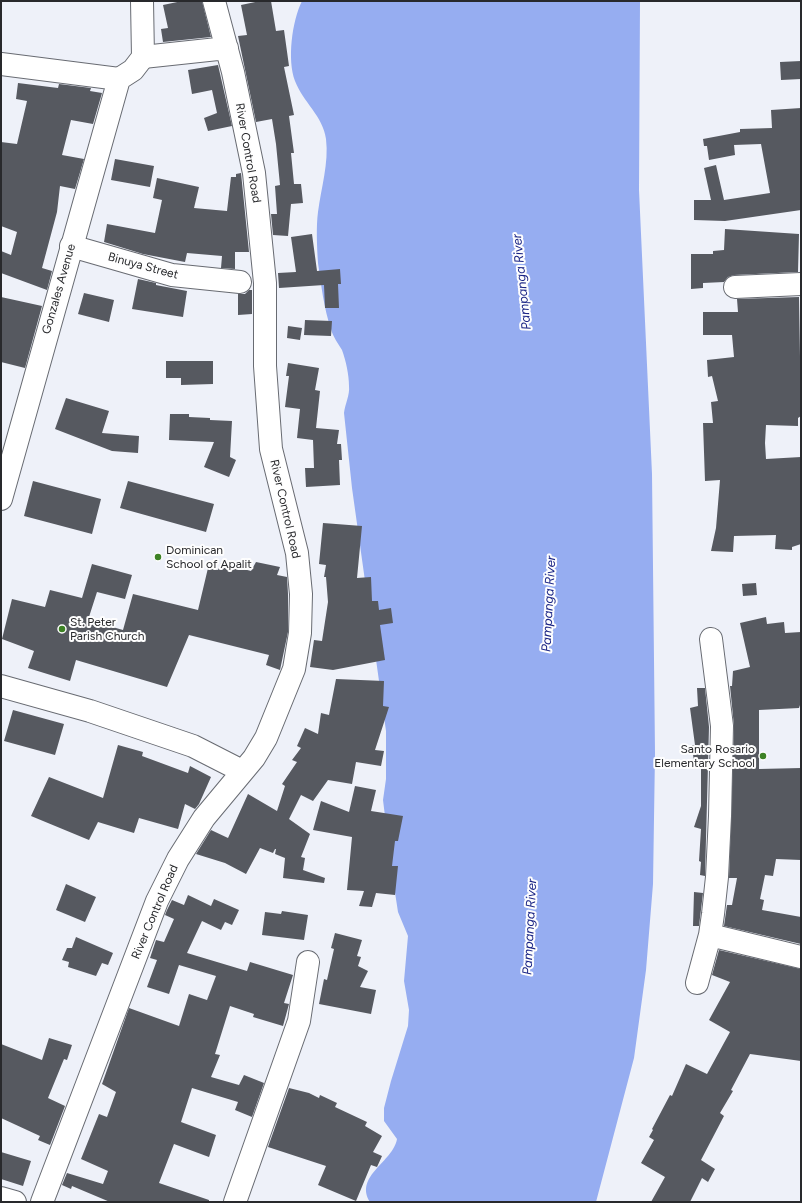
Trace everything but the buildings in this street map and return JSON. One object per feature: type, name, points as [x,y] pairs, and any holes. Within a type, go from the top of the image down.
[{"type":"street","points":[[1,64],[119,79],[133,70],[143,57],[142,1]]},
{"type":"street","name":"River Control Road","points":[[42,1202],[157,901],[178,858],[204,818],[254,758],[266,738],[294,669],[300,633],[302,594],[297,552],[271,449],[265,366],[266,283],[254,173],[214,1]]},
{"type":"street","points":[[143,57],[226,48]]},
{"type":"street","name":"Gonzales Avenue","points":[[1,498],[119,79]]},
{"type":"street","name":"Binuya Street","points":[[71,246],[172,275],[240,282]]},
{"type":"street","points":[[735,287],[801,284]]},
{"type":"street","points":[[697,983],[710,935],[717,876],[722,726],[711,639]]},
{"type":"street","points":[[1,686],[90,710],[193,746],[242,771]]},
{"type":"street","points":[[710,935],[801,957]]},
{"type":"street","points":[[235,1202],[299,1021],[308,962]]},
{"type":"street","points":[[1,1198],[15,1202]]},
{"type":"water","name":"Pampanga River","points":[[302,1],[640,1],[639,190],[652,474],[655,753],[653,884],[646,970],[634,1058],[596,1202],[370,1202],[366,1193],[367,1184],[370,1177],[389,1155],[397,1139],[384,1121],[384,1108],[408,1026],[409,1010],[404,981],[408,936],[398,912],[383,800],[386,779],[386,731],[352,488],[344,413],[349,393],[348,377],[342,350],[333,335],[326,313],[318,263],[317,218],[326,166],[326,139],[321,123],[295,81],[291,62],[293,30],[298,9]]},
{"type":"place","name":"Dominican School of Apalit","points":[[158,557]]},
{"type":"place","name":"St. Peter Parish Church","points":[[62,629]]},
{"type":"place","name":"Santo Rosario Elementary School","points":[[763,756]]}]
